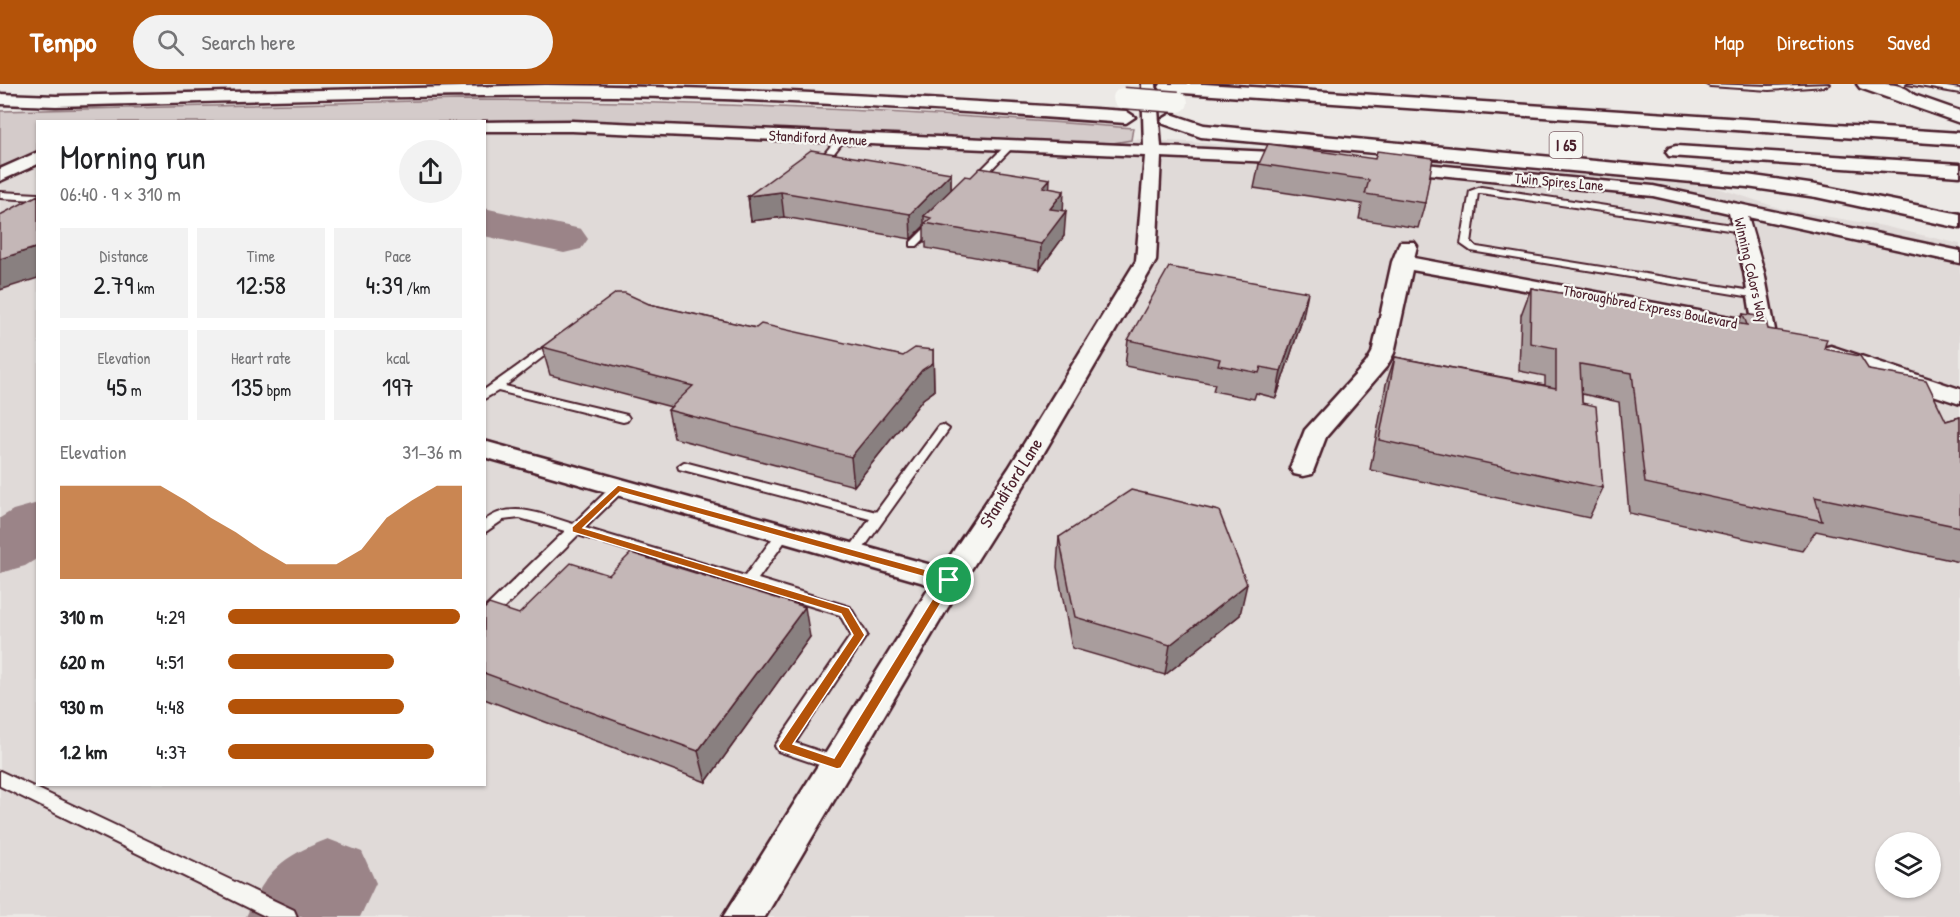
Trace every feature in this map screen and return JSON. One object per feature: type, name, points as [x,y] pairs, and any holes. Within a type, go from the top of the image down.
[{"type":"main road","points":[[889,84],[1028,93]]},
{"type":"main road","points":[[1866,84],[1910,92],[1960,118]]},
{"type":"main road","points":[[1883,84],[1910,92]]},
{"type":"main road","name":"I 65","points":[[2,88],[60,92],[618,91],[866,100],[1167,98],[1960,152]]},
{"type":"main road","points":[[0,107],[60,92]]},
{"type":"main road","points":[[1369,99],[1390,95],[1712,112],[1960,118]]},
{"type":"main road","points":[[1167,98],[1201,131],[1747,181],[1828,193],[1960,220]]},
{"type":"main road","name":"I 65","points":[[1167,98],[1557,144]]},
{"type":"main road","points":[[1122,99],[1369,99],[1960,139]]},
{"type":"main road","points":[[1652,150],[1960,170]]},
{"type":"street","name":"Standiford Lane","points":[[743,917],[949,580],[1022,468],[1146,261],[1154,180],[1152,150],[1167,98]]},
{"type":"street","name":"Standiford Avenue","points":[[486,126],[572,126],[841,139],[1152,150]]},
{"type":"street","name":"Twin Spires Lane","points":[[1152,150],[1291,157],[1653,191],[1960,257]]},
{"type":"street","points":[[0,176],[36,158]]},
{"type":"street","name":"Winning Colors Way","points":[[1737,209],[1758,295],[1773,333]]},
{"type":"street","name":"Thoroughbred Express Boulevard","points":[[1303,468],[1314,435],[1376,366],[1383,353],[1405,253],[1773,333]]},
{"type":"street","points":[[1812,346],[1960,397]]},
{"type":"street","points":[[486,451],[949,580]]},
{"type":"lane","points":[[1710,84],[1769,88],[1825,84]]},
{"type":"lane","points":[[1910,92],[1960,92]]},
{"type":"lane","points":[[829,166],[808,162],[828,155],[841,139]]},
{"type":"lane","points":[[966,191],[1011,145]]},
{"type":"lane","points":[[1742,229],[1481,190],[1474,191],[1466,244],[1474,249],[1758,295]]},
{"type":"lane","points":[[0,195],[36,197]]},
{"type":"lane","points":[[914,244],[943,214]]},
{"type":"lane","points":[[486,395],[570,332]]},
{"type":"lane","points":[[497,387],[622,418]]},
{"type":"lane","points":[[853,553],[943,429]]},
{"type":"lane","points":[[684,466],[879,517]]},
{"type":"lane","points":[[486,617],[618,488]]},
{"type":"lane","points":[[486,527],[499,516],[520,513],[845,611],[859,635],[784,746],[837,764]]},
{"type":"lane","points":[[748,582],[783,534]]},
{"type":"lane","points":[[0,778],[287,917]]},
{"type":"shaded area","points":[[460,100],[629,102],[965,116],[1133,128],[1131,140],[1107,144],[486,122],[486,120],[36,120],[36,153],[0,167],[0,111]]},
{"type":"shaded area","points":[[350,113],[668,116],[1189,142],[1709,185],[1782,209],[1883,226],[1960,244],[1960,917],[0,917],[0,123],[36,122],[36,786],[486,786],[486,120],[105,120]]},
{"type":"building","points":[[1268,144],[1375,159],[1377,151],[1433,158],[1425,203],[1365,194],[1369,180],[1259,164]]},
{"type":"building","points":[[811,150],[951,173],[910,214],[781,192],[748,196]]},
{"type":"building","points":[[980,168],[1050,179],[1043,187],[1064,191],[1050,209],[1066,211],[1041,244],[925,223],[931,218],[924,216],[965,176],[971,177]]},
{"type":"building","points":[[36,196],[36,248],[0,259],[0,215]]},
{"type":"building","points":[[1169,267],[1308,292],[1281,371],[1261,367],[1259,373],[1218,365],[1220,359],[1128,340]]},
{"type":"building","points":[[1531,288],[1747,325],[1743,314],[1765,317],[1768,329],[1827,339],[1824,349],[1860,356],[1869,370],[1926,380],[1946,421],[1960,417],[1960,527],[1815,497],[1822,521],[1645,483],[1632,373],[1580,364],[1582,403],[1596,406],[1603,488],[1379,440],[1395,357],[1556,388],[1556,348],[1530,343]]},
{"type":"building","points":[[616,293],[625,293],[649,304],[756,328],[761,324],[903,356],[915,348],[933,350],[933,363],[922,370],[851,457],[668,410],[693,386],[542,347]]},
{"type":"building","points":[[1131,490],[1219,511],[1247,584],[1170,645],[1075,617],[1059,537]]},
{"type":"building","points":[[631,553],[805,607],[698,751],[486,674],[486,607],[489,604],[519,614],[571,563],[609,575]]},
{"type":"taxiway","points":[[486,222],[564,239]]},
{"type":"taxiway","points":[[0,549],[36,527]]},
{"type":"taxiway","points":[[295,917],[328,883]]},
{"type":"route","points":[[618,488],[949,580],[837,764],[784,746],[859,635],[845,611],[576,530],[618,488]]}]
